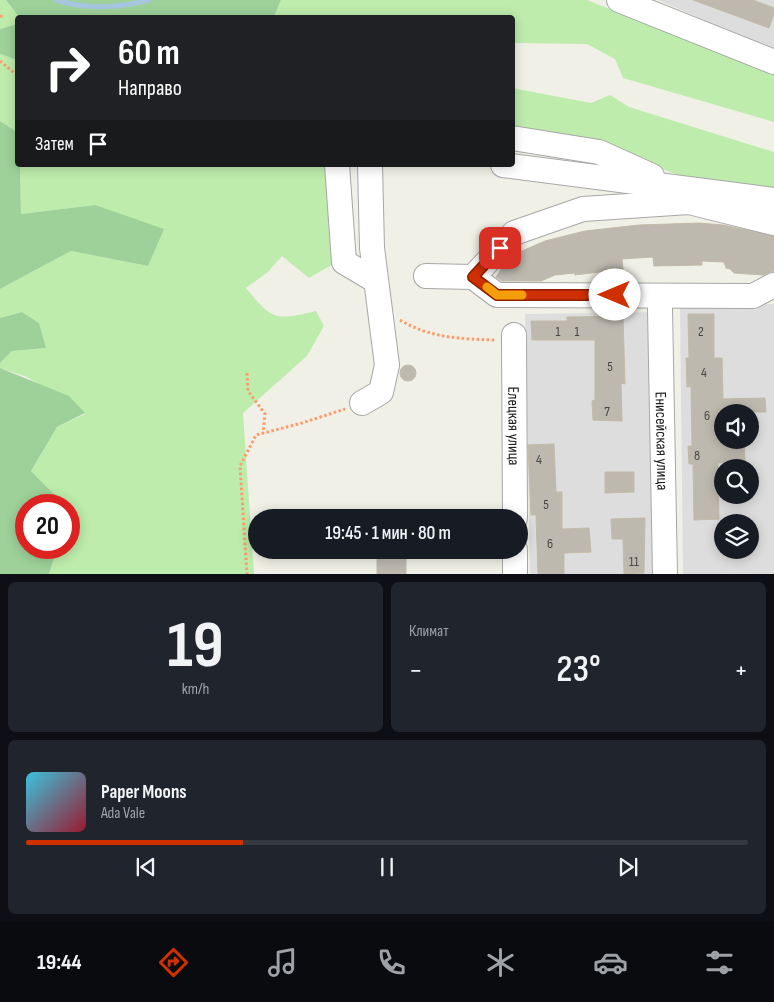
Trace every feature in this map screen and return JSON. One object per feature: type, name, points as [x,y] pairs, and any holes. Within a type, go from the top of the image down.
[{"type":"street","points":[[619,0],[774,62]]},
{"type":"street","points":[[515,138],[599,152],[673,185]]},
{"type":"street","points":[[515,166],[673,185],[774,200]]},
{"type":"street","points":[[338,167],[344,262],[376,281]]},
{"type":"street","points":[[362,403],[381,392],[387,365],[372,248],[370,167]]},
{"type":"street","points":[[473,277],[514,233],[583,209],[689,202],[774,223]]},
{"type":"street","points":[[426,276],[473,277],[497,295],[753,296],[774,285]]},
{"type":"street","name":"Енисейская улица","points":[[660,309],[665,574]]},
{"type":"street","name":"Елецкая улица","points":[[514,338],[515,509]]},
{"type":"street","points":[[515,559],[515,574]]},
{"type":"path","points":[[0,16],[6,17]]},
{"type":"path","points":[[0,61],[15,74]]},
{"type":"path","points":[[380,309],[415,329],[452,339],[514,338]]},
{"type":"path","points":[[248,373],[248,391],[265,414],[263,433]]},
{"type":"path","points":[[247,574],[240,466],[256,435],[302,423],[362,403]]},
{"type":"shaded area","points":[[658,0],[774,0],[774,50]]},
{"type":"shaded area","points":[[774,304],[774,574],[683,574],[680,305]]},
{"type":"shaded area","points":[[658,312],[662,574],[530,574],[525,314]]},
{"type":"green space","points":[[0,0],[6,0],[18,15],[15,15],[15,25],[0,29]]},
{"type":"green space","points":[[6,0],[281,0],[275,15],[18,15]]},
{"type":"green space","points":[[281,0],[587,0],[774,74],[774,122],[623,78],[615,59],[587,44],[515,43],[515,15],[275,15]]},
{"type":"green space","points":[[15,25],[15,59],[0,54],[0,29]]},
{"type":"green space","points":[[0,54],[15,59],[15,131],[0,121]]},
{"type":"green space","points":[[515,89],[591,103],[610,95],[629,107],[774,152],[774,188],[682,176],[592,145],[515,133]]},
{"type":"green space","points":[[0,121],[15,131],[15,167],[20,167],[21,214],[95,205],[164,229],[148,266],[71,251],[0,289]]},
{"type":"green space","points":[[20,167],[343,167],[340,260],[309,278],[282,256],[268,272],[246,288],[269,312],[283,317],[316,311],[324,326],[307,356],[243,413],[250,509],[248,509],[248,559],[253,559],[254,574],[49,574],[54,559],[80,559],[80,494],[54,494],[31,471],[57,427],[85,414],[27,377],[0,368],[0,363],[12,351],[45,348],[39,323],[22,312],[0,318],[0,289],[71,251],[148,266],[95,205],[21,214]]},
{"type":"green space","points":[[22,312],[39,323],[46,348],[12,351],[0,363],[0,318]]},
{"type":"green space","points":[[0,368],[69,396],[85,413],[57,427],[31,471],[54,494],[15,494],[15,559],[54,559],[49,574],[0,574]]},
{"type":"building","points":[[693,0],[753,0],[774,8],[774,14],[769,28]]},
{"type":"building","points":[[699,223],[723,225],[774,236],[774,271],[763,275],[734,273],[726,268],[724,262],[702,261],[702,265],[654,266],[653,257],[622,259],[623,269],[575,275],[575,273],[555,275],[541,281],[502,281],[496,277],[507,261],[522,251],[545,241],[585,231],[639,225]]},
{"type":"building","points":[[688,314],[714,314],[714,358],[722,358],[723,399],[765,398],[766,412],[759,412],[759,404],[714,404],[714,449],[744,449],[745,459],[714,459],[714,504],[719,504],[719,514],[714,514],[714,519],[694,520],[693,464],[689,464],[688,446],[692,446],[691,386],[687,387],[686,358],[689,358]]},
{"type":"building","points":[[623,316],[625,384],[621,383],[622,421],[593,420],[595,340],[532,340],[531,321],[567,321],[567,317]]},
{"type":"building","points":[[405,365],[411,365],[416,370],[414,379],[405,381],[400,376],[400,370]]},
{"type":"building","points":[[554,444],[556,492],[562,492],[562,529],[589,528],[591,552],[564,553],[564,574],[538,574],[536,515],[531,515],[528,445]]},
{"type":"building","points":[[605,472],[634,472],[634,492],[605,493]]},
{"type":"building","points":[[645,518],[644,573],[624,574],[623,539],[612,539],[611,519]]},
{"type":"building","points":[[377,559],[406,559],[406,574],[377,574]]},
{"type":"waterway","points":[[56,0],[91,7],[126,5],[149,0]]},
{"type":"slow traffic","points":[[487,287],[497,295],[522,295]]},
{"type":"route","points":[[500,248],[473,277],[497,295],[615,295]]}]
